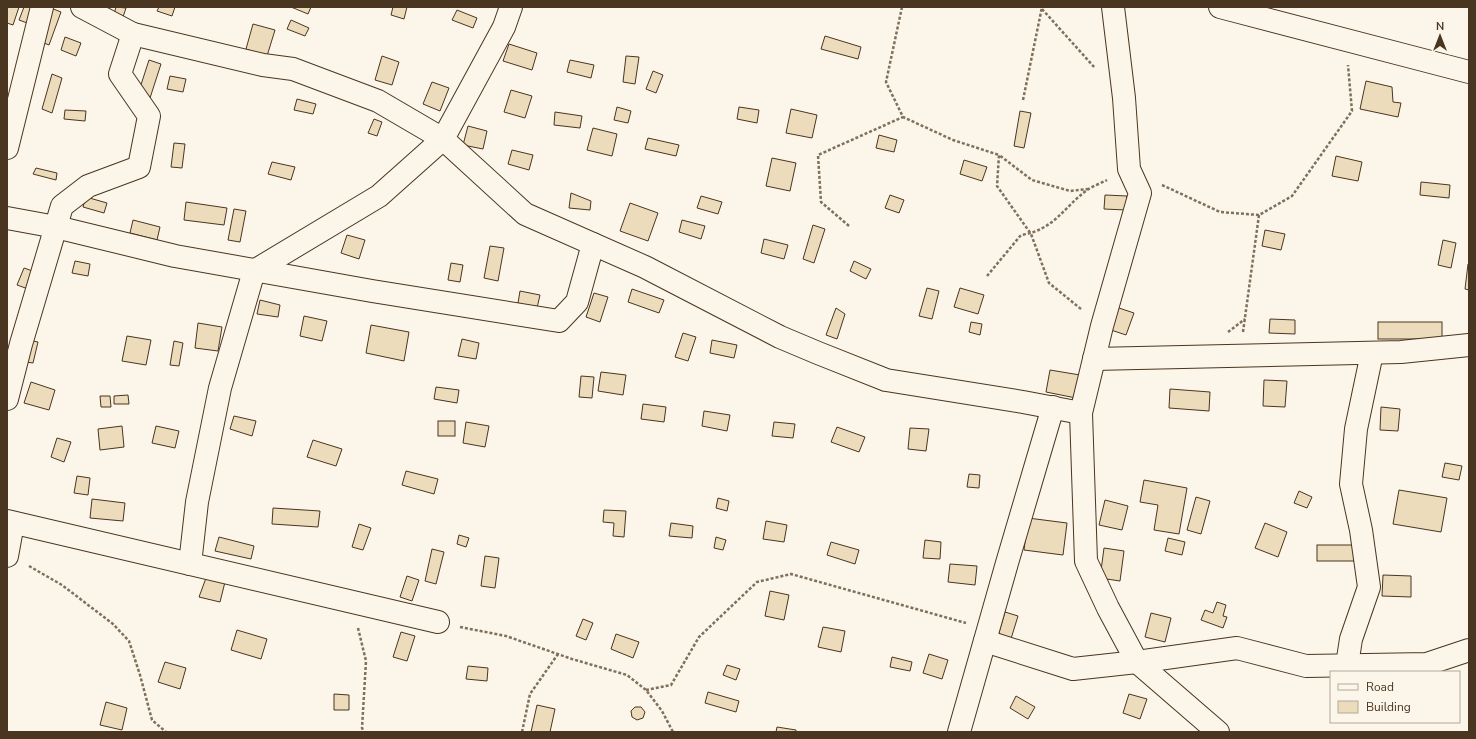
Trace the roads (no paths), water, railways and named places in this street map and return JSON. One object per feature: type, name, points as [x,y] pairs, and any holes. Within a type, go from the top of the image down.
[{"type":"main road","points":[[7,148],[42,7]]},
{"type":"main road","points":[[82,7],[133,34],[263,65],[293,69],[378,101],[443,139],[525,214],[645,267],[780,337],[886,380],[1053,407],[1081,413]]},
{"type":"main road","points":[[190,564],[197,502],[220,388],[254,271],[379,196],[443,139],[504,26],[511,7]]},
{"type":"main road","points":[[1114,7],[1124,98],[1129,169],[1140,193],[1102,326],[1081,413],[1086,562],[1108,608],[1137,662],[1218,732]]},
{"type":"main road","points":[[1220,7],[1469,72]]},
{"type":"main road","points":[[7,399],[21,344],[62,206],[88,186],[139,167],[150,116],[120,74],[133,34]]},
{"type":"main road","points":[[7,218],[175,256],[254,271],[559,321],[577,302],[593,244]]},
{"type":"main road","points":[[1094,359],[1401,352],[1469,345]]},
{"type":"main road","points":[[1346,666],[1351,639],[1369,587],[1361,530],[1351,484],[1356,429],[1372,353]]},
{"type":"main road","points":[[959,732],[1053,407]]},
{"type":"main road","points":[[7,555],[10,522],[438,622]]},
{"type":"main road","points":[[987,635],[1073,669],[1238,648],[1306,666],[1427,664],[1469,650]]}]
